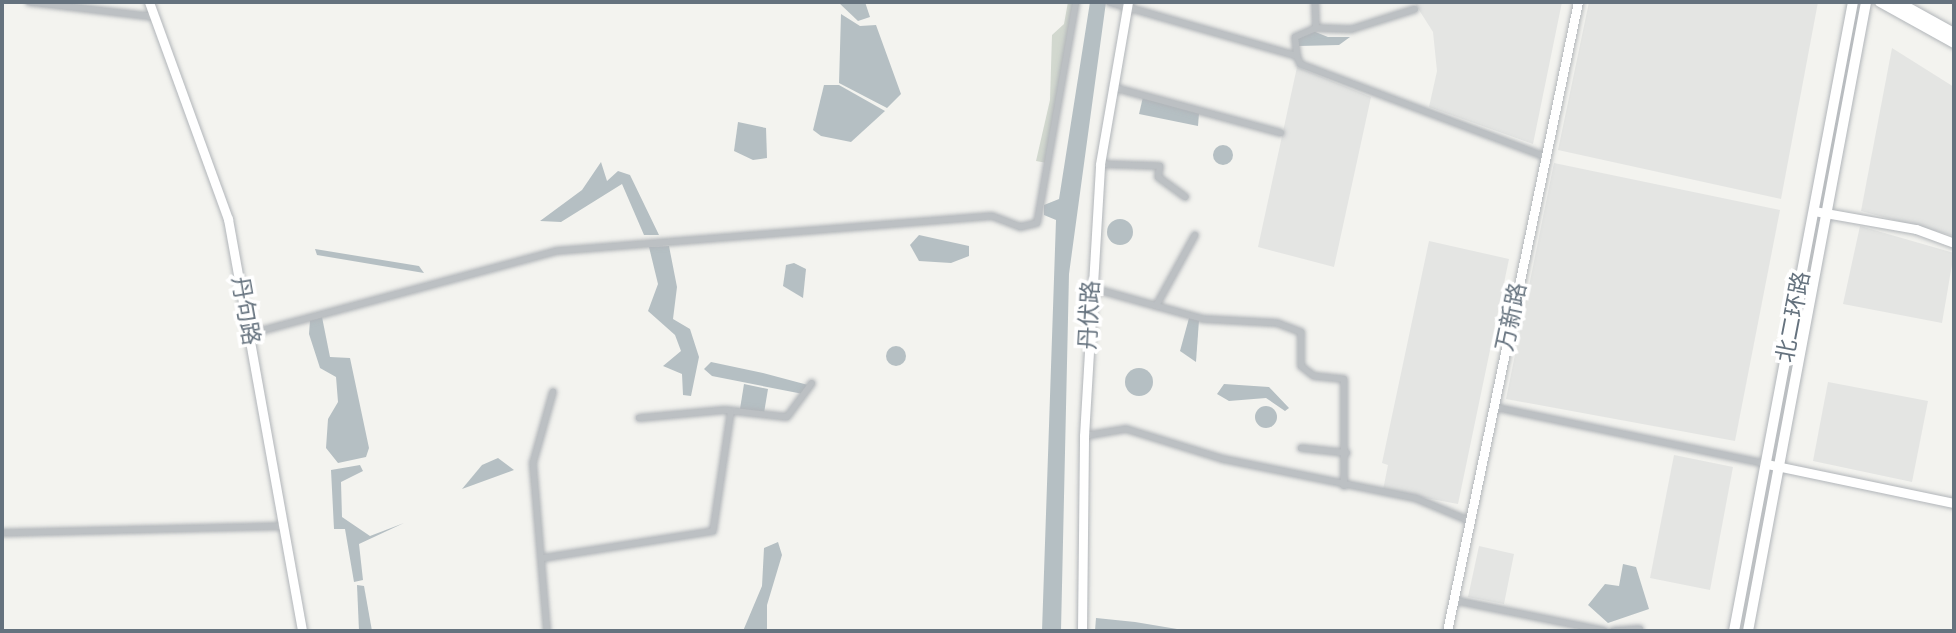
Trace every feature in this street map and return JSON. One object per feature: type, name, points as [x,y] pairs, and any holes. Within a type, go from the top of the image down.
[{"type":"highway","points":[[1880,2],[1954,43]]},
{"type":"highway","points":[[1898,2],[1954,33]]},
{"type":"main road","name":"北二环路","points":[[1734,631],[1853,2]]},
{"type":"main road","name":"北二环路","points":[[1748,631],[1866,2]]},
{"type":"street","points":[[29,2],[154,17]]},
{"type":"street","name":"丹句路","points":[[149,2],[217,178],[249,334],[302,631]]},
{"type":"street","points":[[249,334],[556,251],[992,216],[1020,227],[1037,223],[1076,2]]},
{"type":"street","points":[[1109,2],[1125,3],[1297,56]]},
{"type":"street","points":[[1315,2],[1316,28]]},
{"type":"street","name":"万新路","points":[[1447,631],[1578,2]]},
{"type":"street","name":"丹伏路","points":[[1082,631],[1083,436],[1100,164],[1125,3]]},
{"type":"street","points":[[1415,9],[1352,29],[1316,28],[1295,37],[1300,64],[1546,157]]},
{"type":"street","points":[[1112,87],[1280,133]]},
{"type":"street","points":[[1100,164],[1160,166],[1158,177],[1185,197]]},
{"type":"street","points":[[1814,211],[1916,229],[1954,243]]},
{"type":"street","points":[[1156,306],[1195,235]]},
{"type":"street","points":[[1092,288],[1216,322],[1277,323],[1301,332],[1301,366],[1314,376],[1344,379],[1347,453],[1344,486]]},
{"type":"street","points":[[639,418],[731,411],[792,416],[812,383]]},
{"type":"street","points":[[547,631],[533,463],[553,392]]},
{"type":"street","points":[[1494,407],[1954,503]]},
{"type":"street","points":[[543,558],[713,531],[731,411]]},
{"type":"street","points":[[1083,436],[1126,429],[1344,486],[1415,498],[1470,521]]},
{"type":"street","points":[[1301,448],[1347,453]]},
{"type":"street","points":[[2,533],[285,526]]},
{"type":"street","points":[[1453,600],[1605,631]]},
{"type":"street","points":[[1613,631],[1640,629]]},
{"type":"shaded area","points":[[838,2],[865,2],[870,17],[858,21]]},
{"type":"shaded area","points":[[1068,2],[1077,2],[1047,163],[1036,161],[1050,100],[1052,35],[1064,24]]},
{"type":"shaded area","points":[[1090,2],[1106,2],[1069,274],[1061,631],[1042,631],[1056,220],[1044,215],[1044,205],[1059,199]]},
{"type":"shaded area","points":[[1414,2],[1562,2],[1533,144],[1429,107],[1437,71],[1433,32]]},
{"type":"shaded area","points":[[1589,2],[1818,2],[1781,199],[1558,150]]},
{"type":"shaded area","points":[[841,14],[860,26],[876,25],[901,94],[887,108],[839,83]]},
{"type":"shaded area","points":[[1313,31],[1328,37],[1350,37],[1339,45],[1299,46],[1298,39]]},
{"type":"shaded area","points":[[1892,48],[1954,87],[1954,236],[1861,211]]},
{"type":"shaded area","points":[[1297,67],[1371,97],[1334,267],[1258,247]]},
{"type":"shaded area","points":[[824,85],[839,85],[885,111],[851,142],[821,136],[813,130]]},
{"type":"shaded area","points":[[1143,97],[1199,113],[1198,126],[1139,114]]},
{"type":"shaded area","points":[[738,122],[766,128],[767,158],[753,160],[734,151]]},
{"type":"shaded area","points":[[1219,145],[1227,145],[1233,155],[1227,165],[1219,165],[1213,159],[1213,151]]},
{"type":"shaded area","points":[[601,162],[607,181],[618,171],[630,175],[659,235],[644,235],[622,184],[561,222],[540,221],[582,190]]},
{"type":"shaded area","points":[[1554,163],[1780,210],[1735,441],[1506,399]]},
{"type":"shaded area","points":[[1120,219],[1129,223],[1133,232],[1129,241],[1120,245],[1111,241],[1107,232],[1111,223]]},
{"type":"shaded area","points":[[1860,226],[1954,253],[1942,323],[1843,304]]},
{"type":"shaded area","points":[[919,235],[969,246],[969,256],[951,263],[919,261],[910,245]]},
{"type":"shaded area","points":[[1429,241],[1509,259],[1458,504],[1383,490],[1388,465],[1382,463]]},
{"type":"shaded area","points":[[669,246],[677,287],[673,319],[690,329],[699,357],[691,396],[683,395],[682,374],[663,366],[681,351],[675,335],[648,311],[658,284],[649,247]]},
{"type":"shaded area","points":[[315,249],[419,266],[424,273],[317,255]]},
{"type":"shaded area","points":[[794,263],[806,269],[803,298],[783,286],[786,265]]},
{"type":"shaded area","points":[[322,317],[330,357],[350,358],[369,448],[366,457],[338,463],[326,448],[328,419],[338,402],[336,377],[320,368],[309,334],[310,320]]},
{"type":"shaded area","points":[[1189,318],[1199,320],[1196,362],[1180,351]]},
{"type":"shaded area","points":[[896,346],[903,349],[906,356],[903,363],[896,366],[889,363],[886,356],[889,349]]},
{"type":"shaded area","points":[[711,362],[808,385],[803,394],[712,376],[704,369]]},
{"type":"shaded area","points":[[1139,368],[1149,372],[1153,382],[1149,392],[1139,396],[1129,392],[1125,382],[1129,372]]},
{"type":"shaded area","points":[[1828,382],[1928,401],[1912,482],[1813,461]]},
{"type":"shaded area","points":[[744,384],[768,389],[764,413],[740,409]]},
{"type":"shaded area","points":[[1224,384],[1269,387],[1289,408],[1285,411],[1266,398],[1229,401],[1217,394]]},
{"type":"shaded area","points":[[1262,406],[1270,406],[1277,413],[1277,421],[1270,428],[1262,428],[1255,421],[1255,413]]},
{"type":"shaded area","points":[[1674,455],[1733,467],[1710,590],[1650,578]]},
{"type":"shaded area","points":[[498,458],[514,470],[462,489],[482,465]]},
{"type":"shaded area","points":[[360,465],[363,471],[341,482],[342,517],[370,536],[404,523],[359,544],[363,580],[354,582],[345,529],[334,529],[331,470]]},
{"type":"shaded area","points":[[778,542],[782,555],[767,605],[767,631],[743,631],[762,586],[764,548]]},
{"type":"shaded area","points":[[1479,546],[1514,554],[1504,604],[1468,597]]},
{"type":"shaded area","points":[[1623,564],[1636,567],[1649,609],[1608,623],[1588,605],[1605,584],[1619,586]]},
{"type":"shaded area","points":[[357,585],[364,586],[372,631],[359,631]]},
{"type":"shaded area","points":[[1096,618],[1135,622],[1189,631],[1095,631]]}]
